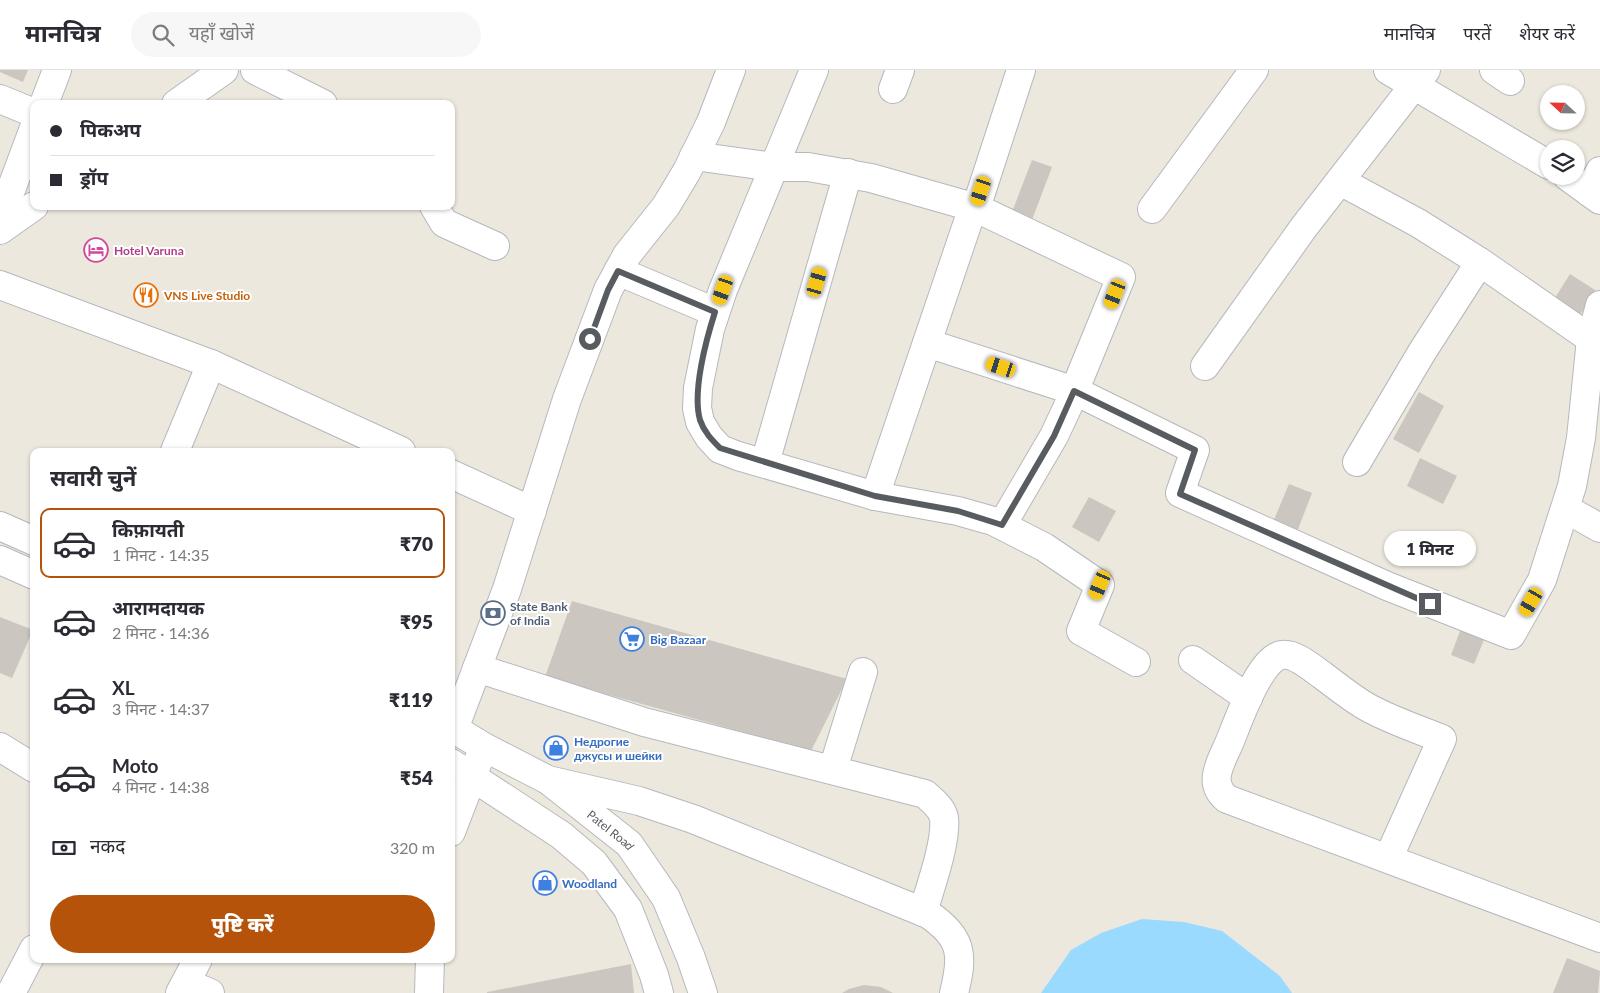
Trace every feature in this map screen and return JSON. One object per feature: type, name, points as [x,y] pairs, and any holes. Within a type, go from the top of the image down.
[{"type":"street","points":[[46,100],[57,70]]},
{"type":"street","points":[[182,100],[224,70]]},
{"type":"street","points":[[255,70],[315,100]]},
{"type":"street","points":[[455,723],[507,589],[566,400],[608,290],[626,254],[666,206],[694,156],[711,122],[731,70]]},
{"type":"street","points":[[814,70],[715,312],[698,388],[697,408],[700,422],[709,437],[720,448],[875,496],[958,511],[1002,525],[1044,546],[1100,585],[1081,630],[1136,662]]},
{"type":"street","points":[[875,496],[1022,70]]},
{"type":"street","points":[[1152,209],[1254,70]]},
{"type":"street","points":[[1388,70],[1420,78],[1540,159]]},
{"type":"street","points":[[1205,366],[1304,226],[1420,78]]},
{"type":"street","points":[[0,99],[30,111]]},
{"type":"street","points":[[0,219],[30,139]]},
{"type":"street","points":[[694,156],[774,168],[808,167],[848,173],[974,208],[1122,277],[1054,436],[1002,525]]},
{"type":"street","points":[[765,463],[848,173]]},
{"type":"street","points":[[1340,181],[1418,223],[1480,262],[1591,339]]},
{"type":"street","points":[[0,230],[30,209]]},
{"type":"street","points":[[436,210],[444,223],[495,246]]},
{"type":"street","points":[[1357,462],[1422,352],[1480,262]]},
{"type":"street","points":[[618,271],[715,312]]},
{"type":"street","points":[[0,285],[211,364],[394,448]]},
{"type":"street","points":[[927,343],[1074,391],[1195,450],[1180,494],[1387,586],[1511,635],[1542,580],[1566,509],[1594,372],[1591,339],[1600,305]]},
{"type":"street","points":[[176,448],[211,364]]},
{"type":"street","points":[[455,476],[532,512]]},
{"type":"street","points":[[1566,509],[1600,528]]},
{"type":"street","points":[[0,526],[30,539]]},
{"type":"street","points":[[0,560],[30,573]]},
{"type":"street","points":[[1388,859],[1442,739],[1364,705],[1309,666],[1291,656],[1281,655],[1272,660],[1263,669],[1248,698],[1218,770],[1215,784],[1218,792],[1226,799],[1600,938]]},
{"type":"street","points":[[1193,660],[1248,698]]},
{"type":"street","points":[[477,668],[644,722],[913,789],[925,794],[935,802],[944,816],[944,834],[923,912]]},
{"type":"street","points":[[833,769],[862,672]]},
{"type":"street","name":"Patel Road","points":[[455,729],[484,747],[548,780],[630,844],[666,898],[703,993]]},
{"type":"street","points":[[455,809],[462,770],[484,747]]},
{"type":"street","points":[[0,748],[30,766]]},
{"type":"street","points":[[462,770],[561,835],[594,863],[628,909],[654,975],[659,993]]},
{"type":"street","points":[[548,780],[639,800],[693,819],[923,912],[944,925],[955,938],[961,954],[959,975],[954,993]]},
{"type":"street","points":[[11,993],[30,957]]},
{"type":"street","points":[[196,963],[183,988],[210,993]]},
{"type":"street","points":[[429,993],[430,963]]},
{"type":"water","points":[[1142,919],[1184,922],[1222,931],[1280,976],[1292,993],[1041,993],[1071,950],[1101,933]]},
{"type":"building","points":[[0,70],[28,70],[23,82],[0,72]]},
{"type":"building","points":[[1032,160],[1052,167],[1032,220],[1012,212]]},
{"type":"building","points":[[1570,274],[1595,290],[1579,317],[1553,301]]},
{"type":"building","points":[[1419,392],[1444,406],[1419,453],[1393,439]]},
{"type":"building","points":[[1420,458],[1457,476],[1443,504],[1407,486]]},
{"type":"building","points":[[1289,484],[1312,493],[1295,537],[1271,527]]},
{"type":"building","points":[[1089,497],[1116,511],[1099,542],[1072,527]]},
{"type":"building","name":"Big Bazaar","points":[[572,601],[847,679],[811,751],[545,677]]},
{"type":"building","points":[[0,617],[30,629],[30,637],[12,678],[0,673]]},
{"type":"building","points":[[1462,626],[1486,635],[1474,664],[1451,655]]},
{"type":"building","points":[[1567,958],[1600,971],[1598,993],[1553,993]]},
{"type":"building","points":[[631,964],[634,993],[487,993],[487,992]]},
{"type":"building","points":[[864,985],[881,987],[893,993],[842,993]]},
{"type":"place","name":"Hotel Varuna","points":[[96,250]]},
{"type":"place","name":"VNS Live Studio","points":[[146,295]]},
{"type":"place","name":"State Bank of India","points":[[493,613]]},
{"type":"place","name":"Big Bazaar","points":[[632,639]]},
{"type":"place","name":"Недрогие джусы и шейки","points":[[556,748]]},
{"type":"place","name":"Woodland","points":[[545,883]]},
{"type":"route","points":[[590,339],[608,290],[618,271],[715,312],[698,388],[697,408],[700,422],[709,437],[720,448],[738,456],[875,496],[958,511],[1002,525],[1054,436],[1074,391],[1195,450],[1180,494],[1430,604]]}]
